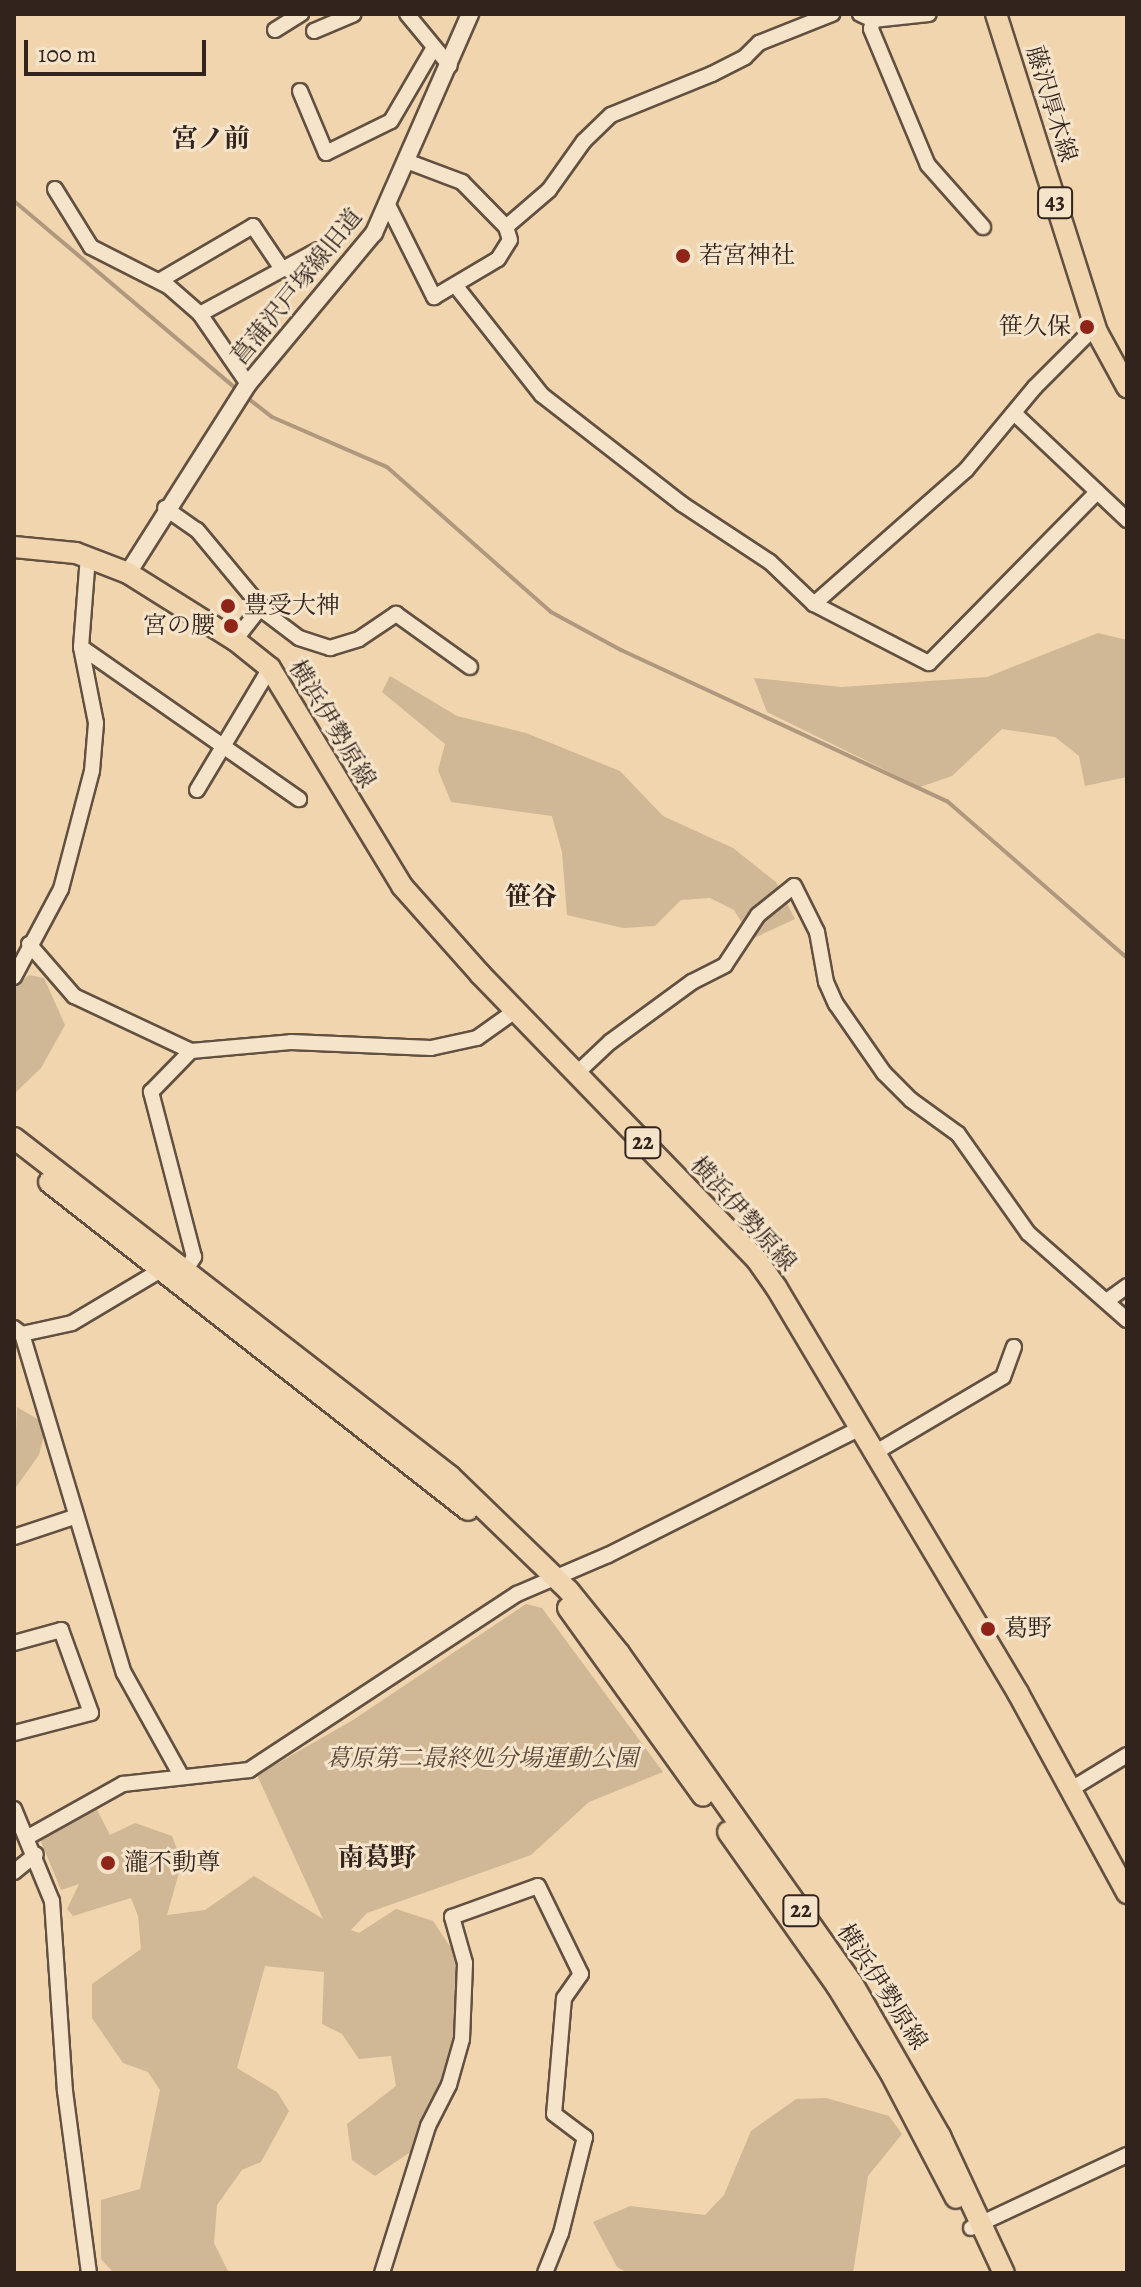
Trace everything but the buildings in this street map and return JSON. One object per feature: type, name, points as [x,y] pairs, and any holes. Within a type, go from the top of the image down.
[{"type":"main road","name":"藤沢厚木線","points":[[996,14],[1095,327],[1127,387]]},
{"type":"main road","name":"横浜伊勢原線","points":[[14,547],[88,556],[128,573],[235,640],[270,668],[402,886],[515,1011],[757,1260],[862,1427],[1073,1788],[1127,1893]]},
{"type":"main road","name":"横浜伊勢原線","points":[[14,1138],[450,1476],[550,1579],[837,1986],[890,2072],[1004,2273]]},
{"type":"main road","name":"横浜伊勢原線","points":[[14,1155],[454,1497],[550,1579]]},
{"type":"main road","name":"横浜伊勢原線","points":[[976,2226],[992,2273]]},
{"type":"street","points":[[275,30],[301,14]]},
{"type":"street","points":[[314,31],[354,14]]},
{"type":"street","points":[[407,14],[450,66]]},
{"type":"street","name":"菖蒲沢戸塚線旧道","points":[[128,573],[165,508],[244,390],[374,233],[409,162],[470,14]]},
{"type":"street","points":[[506,227],[549,190],[584,141],[611,115],[712,74],[745,57],[759,43],[832,14]]},
{"type":"street","points":[[929,14],[866,17],[928,165],[983,227]]},
{"type":"street","points":[[300,91],[326,153],[391,121],[433,49]]},
{"type":"street","points":[[389,207],[434,297],[498,259],[510,240],[506,227],[462,182],[409,162]]},
{"type":"street","points":[[55,189],[91,247],[159,281],[200,314],[244,390]]},
{"type":"street","points":[[159,281],[253,226],[282,269]]},
{"type":"street","points":[[200,314],[318,250]]},
{"type":"street","points":[[455,285],[542,395],[682,504],[770,562],[814,604],[929,663],[1097,492]]},
{"type":"street","points":[[814,604],[966,470],[1014,413],[1095,327]]},
{"type":"street","points":[[1014,413],[1127,520]]},
{"type":"street","points":[[165,508],[197,530],[261,607],[299,638],[330,648],[359,639],[396,614],[470,667]]},
{"type":"street","points":[[14,977],[61,889],[92,771],[96,723],[81,647],[88,556]]},
{"type":"street","points":[[235,640],[261,607]]},
{"type":"street","points":[[81,647],[299,799]]},
{"type":"street","points":[[197,790],[227,747],[270,668]]},
{"type":"street","points":[[576,1074],[668,999],[725,965],[758,915],[794,886],[817,932],[826,982],[875,1061],[911,1100],[958,1134],[1028,1233],[1108,1300],[1127,1320]]},
{"type":"street","points":[[29,944],[74,996],[191,1051],[291,1042],[431,1048],[477,1038],[515,1011]]},
{"type":"street","points":[[185,1271],[194,1257],[151,1092],[191,1051]]},
{"type":"street","points":[[161,1270],[72,1323],[18,1331],[124,1673],[182,1777]]},
{"type":"street","points":[[1108,1300],[1127,1286]]},
{"type":"street","points":[[876,1452],[1003,1377],[1014,1347]]},
{"type":"street","points":[[28,1837],[123,1784],[182,1777],[221,1777],[249,1770],[517,1594],[862,1427]]},
{"type":"street","points":[[14,1537],[74,1517]]},
{"type":"street","points":[[14,1643],[61,1630],[91,1713],[14,1733]]},
{"type":"street","points":[[1073,1788],[1127,1755]]},
{"type":"street","points":[[14,1809],[36,1854],[52,1901],[65,2091],[89,2273]]},
{"type":"street","points":[[14,1872],[36,1854]]},
{"type":"street","points":[[382,2273],[428,2126],[449,2085],[462,2039],[465,1963],[452,1917],[538,1886],[581,1974],[564,1998],[554,2114],[585,2137],[561,2233],[545,2273]]},
{"type":"street","points":[[976,2226],[1127,2155]]},
{"type":"green space","points":[[1098,633],[1127,640],[1127,777],[1085,786],[1079,756],[1055,737],[1002,729],[952,776],[920,787],[767,712],[754,678],[841,687],[987,677]]},
{"type":"green space","points":[[390,676],[457,716],[526,733],[620,771],[663,816],[733,848],[776,882],[795,919],[752,939],[734,910],[710,898],[681,900],[655,926],[623,928],[567,915],[562,852],[552,816],[451,802],[438,770],[445,744],[382,692]]},
{"type":"green space","points":[[29,975],[44,978],[65,1025],[41,1068],[14,1094],[14,987]]},
{"type":"green space","points":[[17,1407],[39,1420],[44,1435],[39,1455],[14,1490]]},
{"type":"green space","name":"葛原第二最終処分場運動公園","points":[[526,1604],[542,1608],[663,1772],[589,1802],[531,1855],[367,1913],[351,1930],[359,1933],[396,1909],[433,1921],[451,1948],[466,2008],[454,2059],[412,2151],[375,2176],[352,2160],[347,2124],[396,2086],[391,2056],[359,2059],[342,2034],[322,2024],[324,1972],[265,1966],[237,2068],[277,2092],[289,2111],[261,2162],[242,2170],[217,2205],[214,2243],[229,2273],[114,2273],[101,2259],[101,2200],[140,2189],[160,2090],[148,2072],[123,2063],[92,2018],[92,1984],[141,1949],[138,1916],[131,1898],[73,1916],[67,1909],[79,1884],[61,1890],[40,1839],[96,1808],[110,1835],[135,1823],[172,1836],[182,1862],[167,1915],[205,1910],[254,1876],[323,1919],[257,1775],[353,1720]]},
{"type":"green space","points":[[826,2098],[889,2116],[902,2134],[868,2176],[853,2273],[628,2273],[617,2267],[593,2222],[630,2206],[705,2215],[724,2195],[751,2131],[796,2099]]},
{"type":"waterway","points":[[14,201],[238,390]]},
{"type":"waterway","points":[[245,396],[272,417],[387,467],[551,612],[621,650],[947,801],[1127,958]]},
{"type":"place","name":"若宮神社","points":[[683,256]]},
{"type":"place","name":"笹久保","points":[[1087,327]]},
{"type":"place","name":"豊受大神","points":[[228,606]]},
{"type":"place","name":"宮の腰","points":[[231,626]]},
{"type":"place","name":"葛野","points":[[988,1629]]},
{"type":"place","name":"瀧不動尊","points":[[108,1863]]},
{"type":"district","name":"宮ノ前","points":[[211,139]]},
{"type":"district","name":"笹谷","points":[[531,897]]},
{"type":"district","name":"南葛野","points":[[377,1858]]}]
